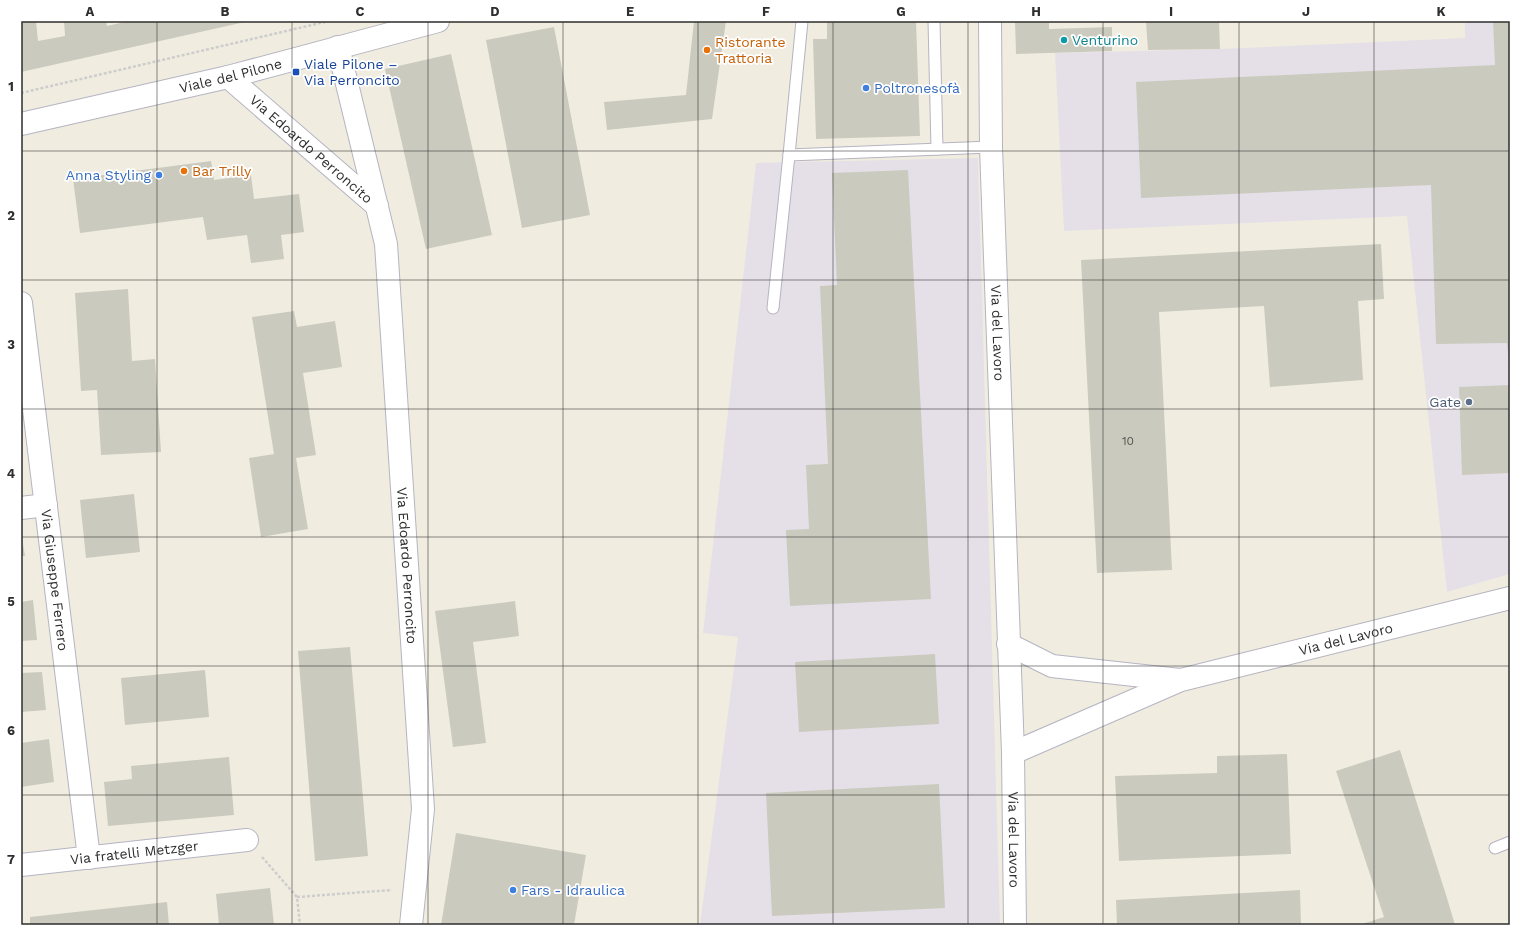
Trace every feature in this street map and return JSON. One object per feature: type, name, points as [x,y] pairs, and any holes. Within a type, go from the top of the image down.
[{"type":"street","name":"Viale del Pilone","points":[[21,124],[228,77],[438,21]]},
{"type":"street","name":"Via del Lavoro","points":[[990,21],[991,147],[1013,753],[1014,925]]},
{"type":"street","name":"Via Edoardo Perroncito","points":[[338,47],[386,244],[423,809],[411,925]]},
{"type":"street","name":"Via Edoardo Perroncito","points":[[228,77],[377,206]]},
{"type":"street","name":"Via Giuseppe Ferrero","points":[[21,303],[89,858]]},
{"type":"street","points":[[21,508],[46,505]]},
{"type":"street","name":"Via del Lavoro","points":[[1013,753],[1181,680],[1510,598]]},
{"type":"street","name":"Via del Lavoro","points":[[1008,644],[1052,666],[1181,680]]},
{"type":"street","name":"Via fratelli Metzger","points":[[21,865],[247,840]]},
{"type":"lane","points":[[773,308],[802,21]]},
{"type":"lane","points":[[934,21],[937,149]]},
{"type":"lane","points":[[789,155],[991,147]]},
{"type":"lane","points":[[1495,848],[1510,842]]},
{"type":"path","points":[[21,93],[329,21]]},
{"type":"path","points":[[247,840],[297,897],[300,925]]},
{"type":"path","points":[[297,897],[414,888]]},
{"type":"shaded area","name":"Gate","points":[[1465,21],[1510,21],[1510,574],[1447,592],[1407,216],[1064,231],[1055,53],[1220,49],[1465,38]]},
{"type":"shaded area","points":[[978,158],[1000,925],[700,925],[738,637],[703,633],[756,163]]},
{"type":"building","points":[[21,21],[36,21],[38,41],[65,36],[64,21],[106,21],[107,26],[129,21],[245,22],[21,72]]},
{"type":"building","points":[[694,21],[726,21],[712,119],[607,130],[604,102],[686,95]]},
{"type":"building","name":"Poltronesofà","points":[[827,21],[916,21],[920,136],[816,139],[813,39],[827,39]]},
{"type":"building","name":"Venturino","points":[[1015,21],[1049,21],[1049,29],[1112,27],[1112,51],[1016,54]]},
{"type":"building","points":[[1219,21],[1220,49],[1148,50],[1146,22]]},
{"type":"building","points":[[1493,21],[1510,21],[1510,374],[1507,343],[1436,344],[1431,185],[1141,198],[1136,82],[1495,65]]},
{"type":"building","points":[[554,27],[590,215],[522,228],[486,40]]},
{"type":"building","points":[[451,54],[492,235],[426,249],[385,69]]},
{"type":"building","points":[[211,161],[214,180],[251,175],[254,199],[299,194],[304,232],[281,235],[284,259],[251,263],[247,235],[207,240],[203,217],[80,233],[73,179]]},
{"type":"building","points":[[908,170],[931,599],[790,606],[786,530],[809,529],[806,465],[828,464],[820,286],[837,285],[832,173]]},
{"type":"building","points":[[1381,244],[1384,299],[1358,301],[1363,380],[1270,387],[1264,306],[1159,312],[1172,570],[1097,573],[1081,260]]},
{"type":"building","points":[[128,289],[132,361],[155,359],[161,452],[101,455],[97,390],[81,391],[75,293]]},
{"type":"building","points":[[294,311],[297,327],[335,321],[342,367],[303,373],[316,455],[296,458],[308,529],[261,537],[249,458],[274,454],[252,317]]},
{"type":"building","points":[[1510,385],[1510,473],[1462,475],[1459,387]]},
{"type":"building","points":[[134,494],[140,552],[86,558],[80,500]]},
{"type":"building","points":[[21,532],[25,556],[21,556]]},
{"type":"building","points":[[33,600],[37,640],[21,641],[21,602]]},
{"type":"building","points":[[515,601],[519,636],[473,642],[486,743],[453,747],[435,611]]},
{"type":"building","points":[[350,647],[368,856],[315,861],[298,651]]},
{"type":"building","points":[[935,654],[939,724],[799,732],[795,662]]},
{"type":"building","points":[[205,670],[209,717],[125,725],[121,678]]},
{"type":"building","points":[[42,672],[46,710],[21,712],[21,673]]},
{"type":"building","points":[[49,739],[54,782],[21,787],[21,743]]},
{"type":"building","points":[[1400,750],[1455,925],[1359,925],[1384,917],[1336,771]]},
{"type":"building","points":[[1287,754],[1291,854],[1119,861],[1115,776],[1217,773],[1217,756]]},
{"type":"building","points":[[229,757],[234,815],[108,826],[104,782],[132,779],[131,766]]},
{"type":"building","points":[[939,784],[945,908],[772,916],[766,793]]},
{"type":"building","name":"Fars - Idraulica","points":[[456,833],[586,855],[574,925],[441,925]]},
{"type":"building","points":[[270,888],[274,925],[219,925],[216,894]]},
{"type":"building","points":[[1300,890],[1301,925],[1117,925],[1116,900]]},
{"type":"building","points":[[167,902],[169,925],[30,925],[30,917]]},
{"type":"place","name":"Venturino","points":[[1064,40]]},
{"type":"place","name":"Ristorante Trattoria","points":[[707,50]]},
{"type":"place","name":"Viale Pilone – Via Perroncito","points":[[296,72]]},
{"type":"place","name":"Poltronesofà","points":[[866,88]]},
{"type":"place","name":"Bar Trilly","points":[[184,171]]},
{"type":"place","name":"Anna Styling","points":[[159,175]]},
{"type":"place","name":"Gate","points":[[1469,402]]},
{"type":"place","name":"Fars - Idraulica","points":[[513,890]]}]
